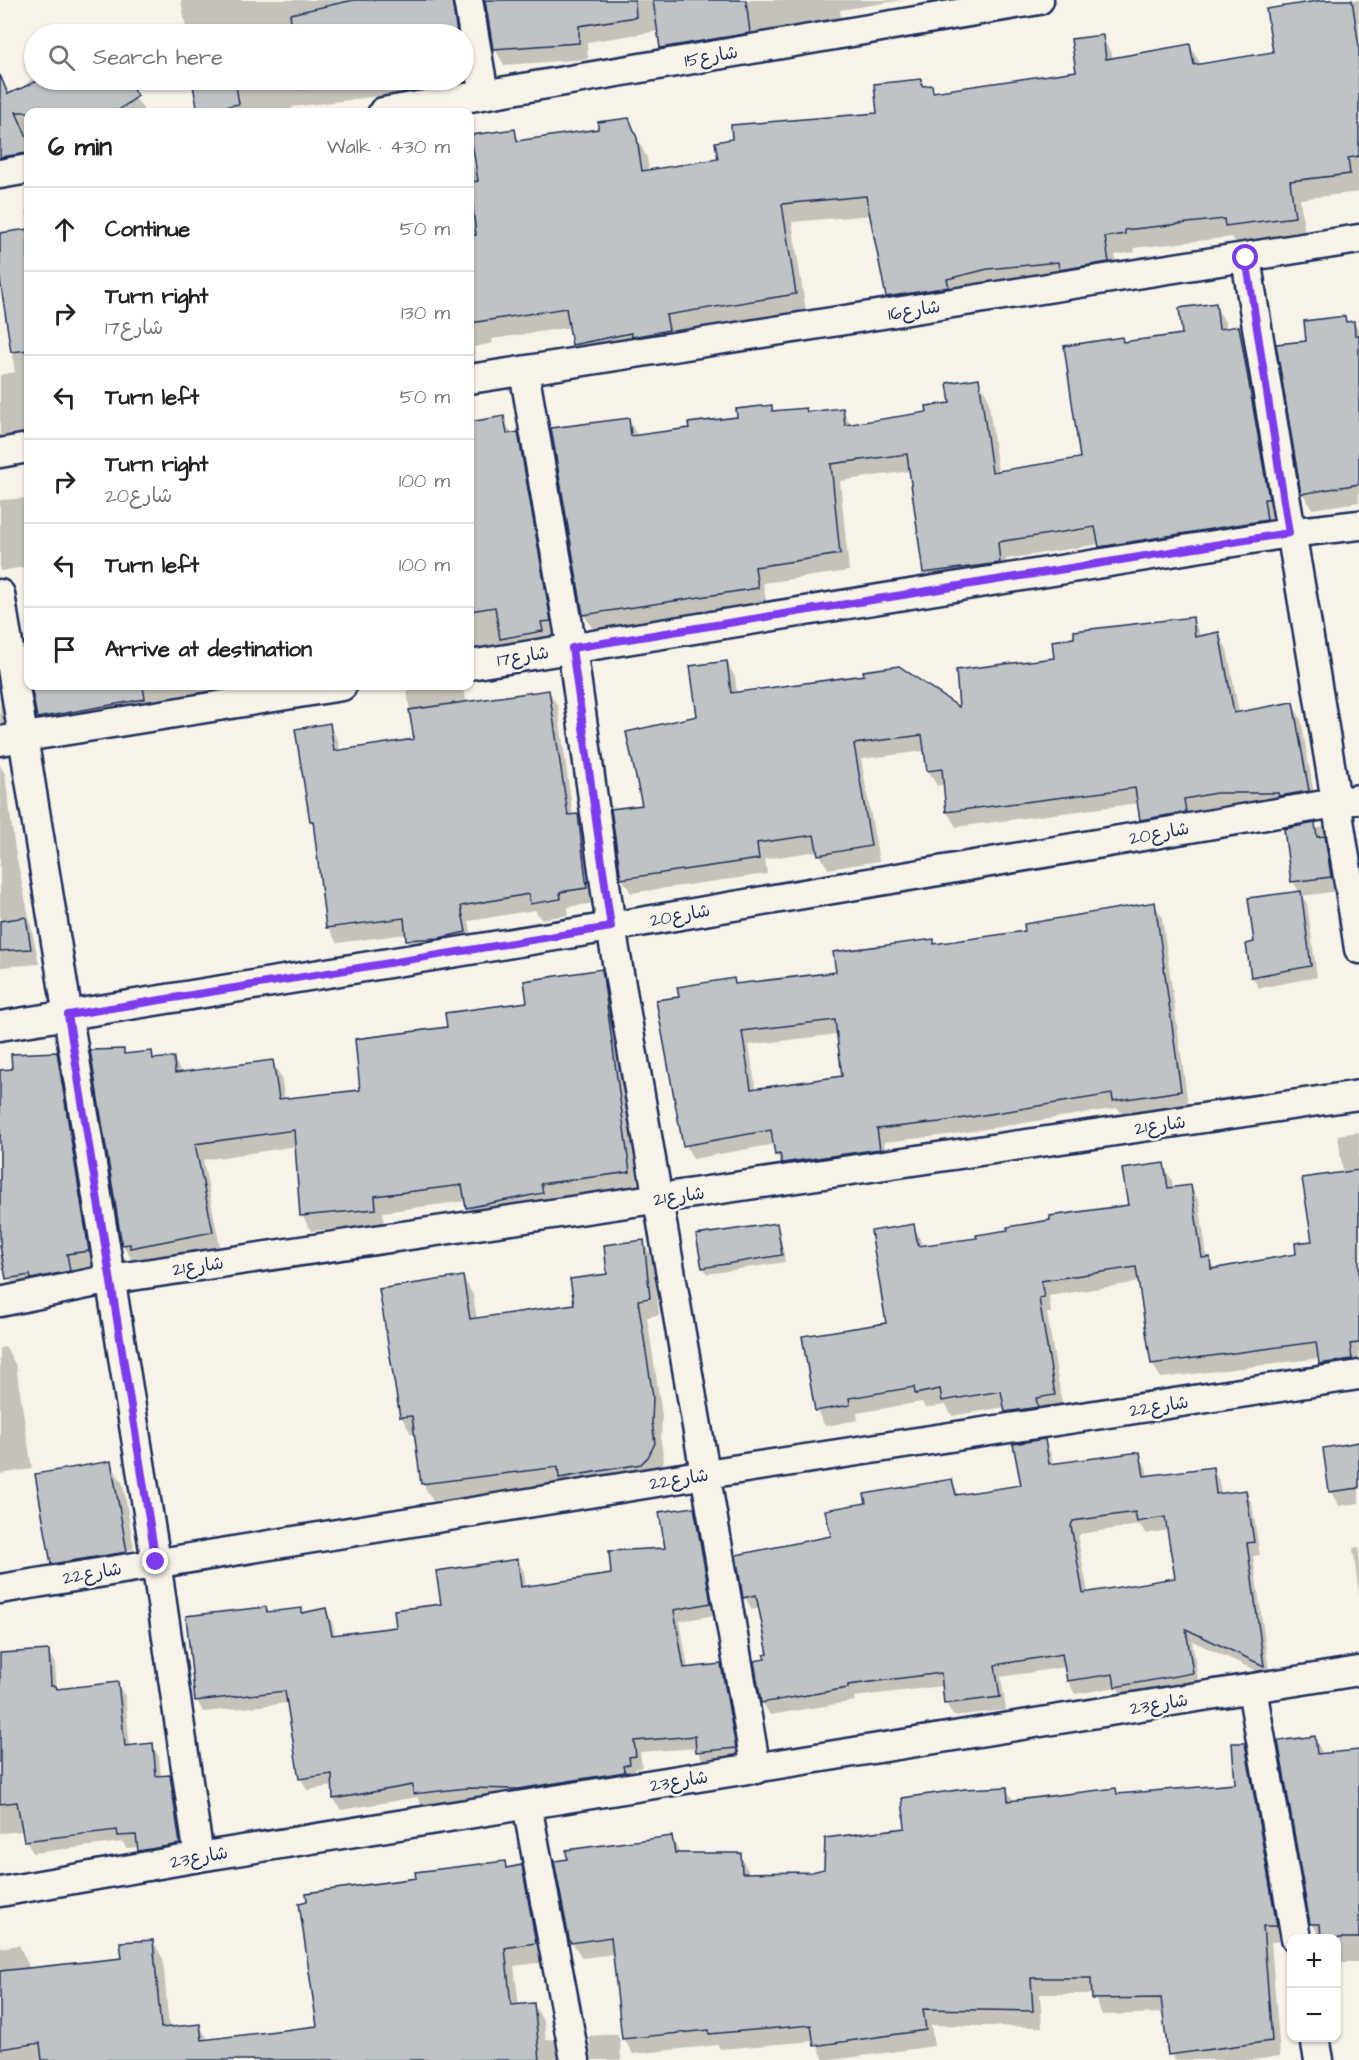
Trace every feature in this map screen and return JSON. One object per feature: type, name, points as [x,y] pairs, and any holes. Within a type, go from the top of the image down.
[{"type":"street","points":[[468,0],[472,24]]},
{"type":"street","name":"شارع15","points":[[405,108],[1039,0]]},
{"type":"street","points":[[474,35],[484,94]]},
{"type":"street","points":[[0,174],[24,170]]},
{"type":"street","name":"شارع16","points":[[474,378],[1359,239]]},
{"type":"street","points":[[1246,258],[1289,533],[1348,800],[1359,949]]},
{"type":"street","points":[[524,371],[572,648],[611,927],[756,1769]]},
{"type":"street","points":[[0,453],[24,449]]},
{"type":"street","name":"شارع17","points":[[474,664],[1289,533],[1359,525]]},
{"type":"street","points":[[0,594],[12,739],[68,1015],[156,1562],[199,1857]]},
{"type":"street","points":[[12,739],[317,690]]},
{"type":"street","name":"شارع20","points":[[0,1026],[611,927],[1348,800]]},
{"type":"street","name":"شارع21","points":[[0,1302],[111,1279],[1359,1095]]},
{"type":"street","name":"شارع22","points":[[0,1589],[706,1474],[1359,1376]]},
{"type":"street","name":"شارع23","points":[[0,1892],[199,1857],[1359,1671]]},
{"type":"street","points":[[1252,1689],[1295,1934]]},
{"type":"street","points":[[526,1805],[575,2060]]},
{"type":"street","points":[[1316,2042],[1319,2060]]},
{"type":"building","points":[[354,0],[452,0],[456,24],[292,24],[290,14]]},
{"type":"building","points":[[485,0],[635,0],[636,17],[579,26],[579,43],[493,49]]},
{"type":"building","points":[[653,0],[746,0],[750,33],[660,48]]},
{"type":"building","points":[[1323,0],[1352,0],[1359,46],[1359,156],[1348,158],[1350,174],[1290,181],[1295,217],[1225,226],[1224,219],[1125,230],[1125,234],[1105,237],[1109,262],[1059,270],[1058,262],[988,269],[947,279],[949,287],[886,297],[866,196],[782,204],[796,294],[666,315],[669,330],[632,337],[631,333],[572,345],[566,308],[474,322],[474,235],[476,235],[474,182],[478,181],[474,135],[515,129],[517,141],[598,129],[598,122],[629,118],[637,138],[642,171],[718,159],[715,142],[732,139],[731,125],[877,113],[874,84],[921,79],[922,86],[932,85],[933,92],[1076,71],[1071,39],[1103,35],[1106,59],[1190,44],[1194,65],[1273,52],[1266,9]]},
{"type":"building","points":[[0,75],[8,94],[24,87],[24,90],[133,90],[138,96],[122,108],[24,108],[24,112],[16,112],[24,131],[24,154],[0,157]]},
{"type":"building","points":[[194,90],[237,90],[239,104],[218,108],[197,108]]},
{"type":"building","points":[[24,230],[24,350],[11,352],[0,279],[0,233]]},
{"type":"building","points":[[1216,303],[1219,329],[1239,326],[1269,499],[1264,499],[1267,520],[1099,547],[1095,527],[998,542],[1000,563],[923,573],[907,454],[831,464],[840,554],[755,567],[758,588],[583,615],[551,428],[629,418],[631,436],[689,428],[688,423],[737,417],[736,409],[772,405],[772,411],[806,408],[807,412],[843,408],[845,425],[927,412],[926,406],[950,403],[947,383],[979,378],[992,472],[1080,458],[1064,346],[1122,337],[1123,342],[1182,334],[1179,308]]},
{"type":"building","points":[[1345,316],[1346,322],[1354,321],[1355,335],[1359,335],[1359,484],[1301,494],[1276,344],[1306,341],[1304,321]]},
{"type":"building","points":[[504,416],[507,434],[518,432],[551,621],[541,622],[543,631],[500,639],[495,607],[474,610],[474,421]]},
{"type":"building","points":[[1193,617],[1195,637],[1219,632],[1234,713],[1293,702],[1309,791],[1279,796],[1278,793],[1216,793],[1184,799],[1186,812],[1140,820],[1135,788],[946,812],[942,769],[927,771],[922,735],[854,744],[871,846],[818,855],[814,835],[757,843],[759,859],[621,879],[611,809],[642,805],[626,732],[697,716],[690,666],[727,661],[731,693],[864,675],[863,671],[899,666],[959,707],[956,670],[1054,658],[1052,641],[1074,638],[1074,631]]},
{"type":"building","points":[[32,690],[144,690],[145,699],[37,718]]},
{"type":"building","points":[[549,690],[568,815],[578,814],[587,888],[560,892],[561,899],[530,904],[529,894],[461,906],[466,932],[439,938],[406,940],[404,918],[326,928],[313,821],[310,821],[295,729],[330,723],[334,751],[414,739],[409,710]]},
{"type":"building","points":[[1315,823],[1317,837],[1325,836],[1331,877],[1291,882],[1284,829]]},
{"type":"building","points":[[1301,891],[1311,966],[1251,977],[1246,944],[1254,942],[1248,898]]},
{"type":"building","points":[[1155,902],[1181,1091],[1113,1101],[1112,1094],[940,1122],[877,1129],[880,1149],[782,1163],[780,1154],[775,1155],[771,1130],[683,1146],[656,1000],[679,997],[677,987],[734,978],[735,984],[836,972],[833,952],[934,939],[934,944],[1025,931],[1024,924]],"holes":[[[835,1020],[842,1076],[751,1089],[742,1031]]]},
{"type":"building","points":[[26,917],[31,949],[0,951],[0,921]]},
{"type":"building","points":[[602,969],[630,1172],[541,1184],[543,1193],[466,1208],[462,1185],[375,1196],[376,1209],[300,1216],[294,1130],[195,1144],[213,1232],[130,1248],[130,1244],[122,1245],[90,1050],[124,1049],[124,1054],[152,1051],[153,1059],[174,1057],[175,1073],[273,1060],[279,1099],[360,1090],[355,1039],[447,1027],[445,1013],[527,1002],[524,981]]},
{"type":"building","points":[[57,1052],[89,1251],[67,1254],[70,1271],[31,1279],[30,1275],[6,1279],[0,1246],[0,1070],[12,1069],[11,1054]]},
{"type":"building","points":[[1164,1163],[1168,1188],[1191,1185],[1202,1258],[1210,1257],[1211,1269],[1296,1254],[1295,1243],[1312,1241],[1302,1178],[1359,1170],[1359,1343],[1350,1344],[1352,1359],[1319,1364],[1316,1342],[1151,1364],[1136,1267],[1041,1281],[1044,1297],[1039,1298],[1055,1395],[1036,1398],[1038,1407],[1005,1412],[1001,1391],[942,1401],[940,1389],[915,1394],[914,1387],[849,1398],[850,1405],[815,1411],[802,1336],[886,1323],[871,1231],[914,1224],[918,1246],[977,1238],[976,1235],[1008,1230],[1007,1227],[1050,1220],[1050,1216],[1128,1205],[1122,1169]]},
{"type":"building","points":[[777,1223],[782,1255],[702,1268],[696,1235]]},
{"type":"building","points":[[644,1240],[650,1298],[638,1300],[653,1397],[652,1422],[655,1443],[648,1457],[641,1464],[559,1478],[558,1467],[421,1484],[412,1416],[400,1417],[379,1289],[463,1276],[470,1319],[574,1304],[570,1279],[607,1274],[604,1245]]},
{"type":"building","points":[[1045,1439],[1049,1464],[1140,1452],[1144,1476],[1213,1467],[1216,1494],[1246,1490],[1254,1542],[1247,1543],[1264,1666],[1186,1629],[1193,1673],[1115,1687],[1113,1674],[1067,1681],[1062,1654],[995,1665],[1000,1697],[944,1704],[941,1673],[848,1685],[848,1688],[761,1703],[754,1661],[765,1659],[764,1655],[768,1654],[756,1595],[743,1598],[736,1555],[831,1536],[825,1510],[866,1503],[864,1494],[952,1479],[956,1495],[1021,1485],[1013,1444]],"holes":[[[1135,1512],[1137,1522],[1165,1517],[1175,1578],[1083,1593],[1071,1526],[1073,1521]]]},
{"type":"building","points":[[1359,1442],[1359,1488],[1329,1492],[1323,1448]]},
{"type":"building","points":[[111,1461],[127,1552],[51,1564],[35,1474]]},
{"type":"building","points":[[694,1507],[711,1603],[674,1610],[684,1668],[721,1664],[736,1748],[696,1752],[695,1736],[634,1741],[636,1756],[629,1757],[630,1764],[623,1766],[625,1772],[518,1789],[467,1788],[413,1794],[413,1785],[333,1799],[332,1774],[299,1779],[285,1691],[195,1701],[186,1616],[266,1607],[267,1612],[302,1608],[302,1613],[326,1608],[332,1635],[396,1627],[394,1610],[441,1604],[436,1571],[518,1559],[521,1587],[611,1574],[609,1551],[665,1548],[659,1512]]},
{"type":"building","points":[[49,1650],[51,1686],[56,1686],[57,1689],[118,1682],[125,1746],[153,1743],[156,1776],[170,1775],[180,1844],[138,1851],[136,1835],[118,1836],[117,1830],[24,1841],[17,1802],[0,1804],[0,1653]]},
{"type":"building","points":[[1315,1736],[1317,1754],[1359,1750],[1359,1938],[1341,1938],[1341,1934],[1321,1934],[1320,1924],[1310,1924],[1278,1741]]},
{"type":"building","points":[[1232,1743],[1245,1743],[1277,1926],[1263,1926],[1272,2041],[1168,2055],[1161,1998],[1092,1999],[1091,1978],[1031,1978],[1033,2011],[923,2009],[926,2030],[814,2046],[811,2025],[709,2034],[709,2030],[622,2039],[611,1937],[571,1943],[569,1939],[554,1861],[567,1859],[566,1850],[672,1836],[675,1853],[741,1853],[742,1873],[812,1872],[824,1869],[825,1838],[905,1828],[902,1798],[965,1789],[1007,1787],[1008,1801],[1116,1788],[1117,1794],[1235,1784]]},
{"type":"building","points":[[505,1861],[506,1868],[522,1865],[536,1943],[505,1948],[511,2005],[534,2003],[540,2060],[42,2060],[40,2043],[0,2049],[0,1971],[122,1958],[120,1942],[153,1940],[161,2028],[200,2024],[202,2040],[317,2026],[299,1903],[307,1901],[306,1893],[416,1878],[415,1872]]},
{"type":"route","points":[[156,1562],[68,1015],[611,927],[572,648],[1289,533],[1246,258]]}]
